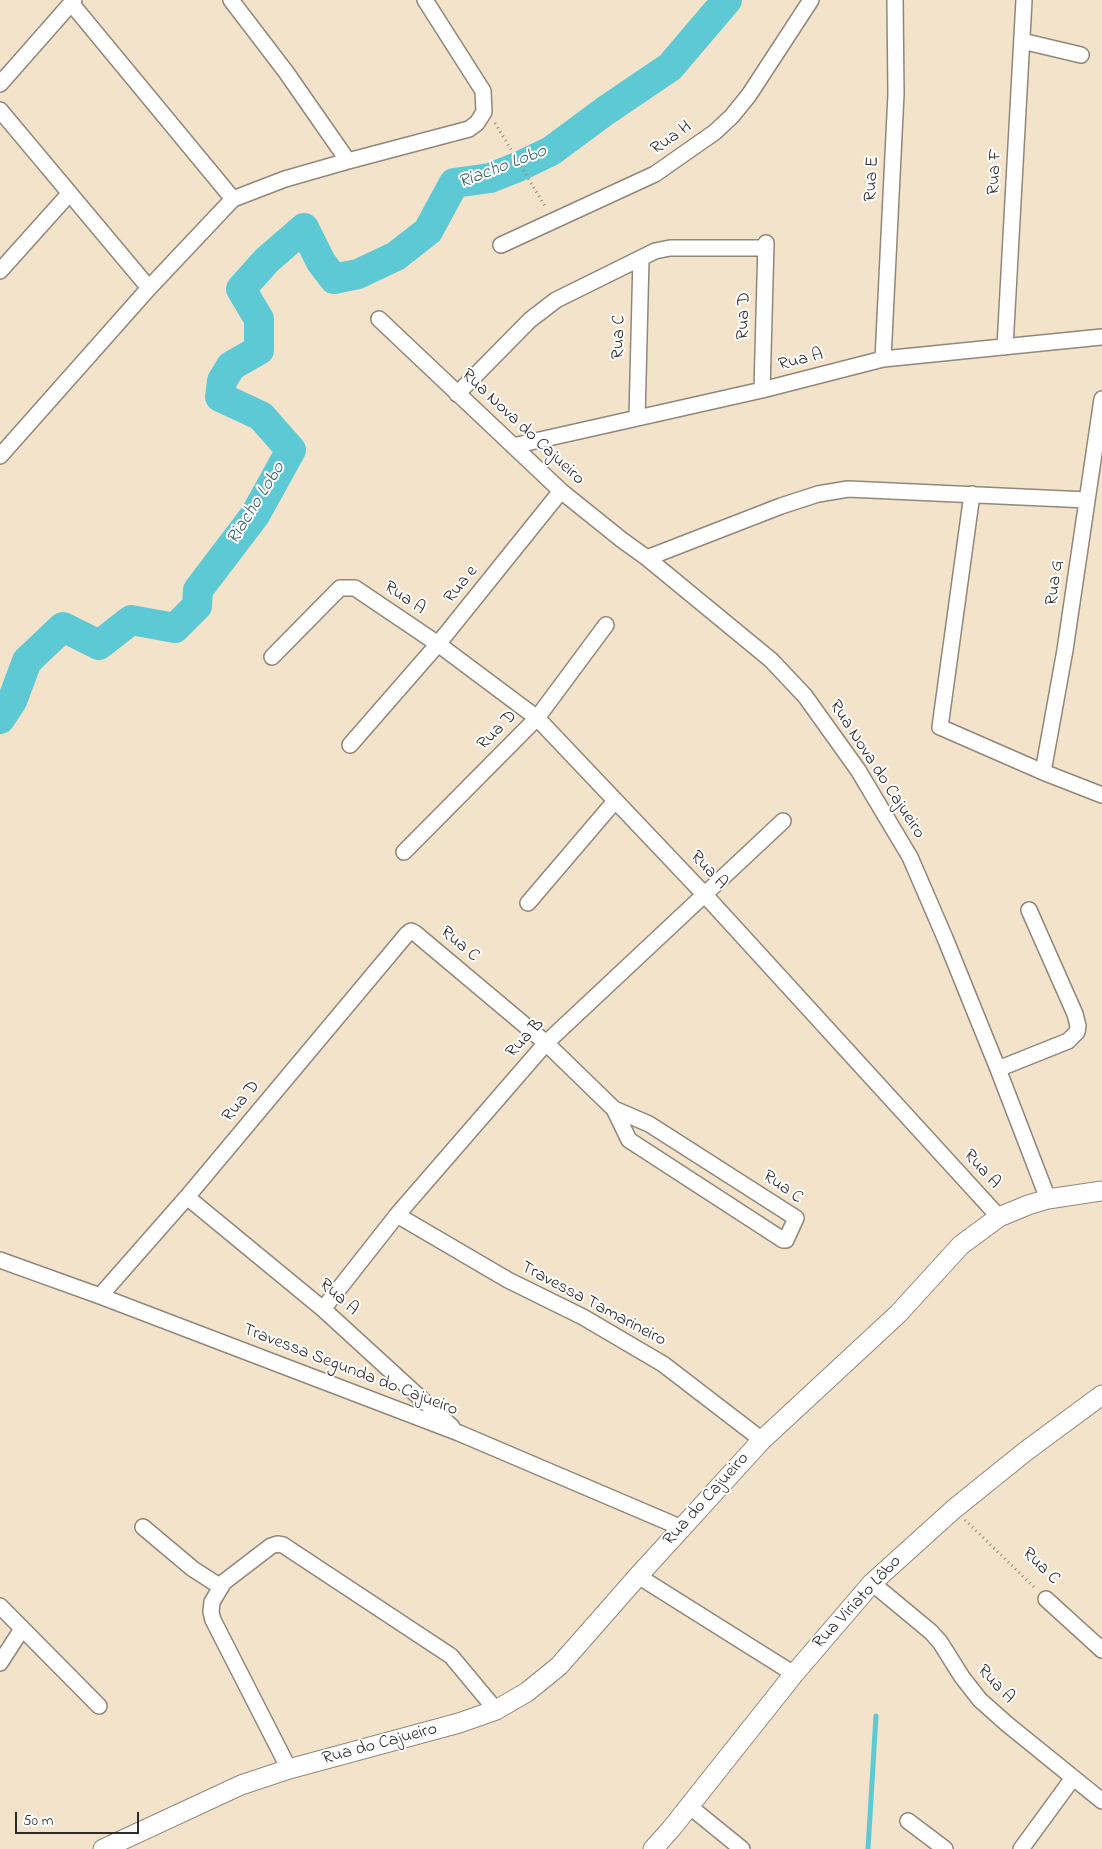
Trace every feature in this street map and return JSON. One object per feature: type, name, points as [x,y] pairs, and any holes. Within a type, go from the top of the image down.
[{"type":"street","points":[[231,0],[286,72],[348,160]]},
{"type":"street","points":[[0,456],[148,288],[233,200],[285,179],[348,160],[469,129],[477,123],[484,112],[484,91],[425,0]]},
{"type":"street","name":"Rua H","points":[[501,245],[654,174],[715,132],[732,116],[749,95],[810,0]]},
{"type":"street","name":"Rua E","points":[[883,359],[896,94],[895,0]]},
{"type":"street","name":"Rua F","points":[[1005,347],[1024,0]]},
{"type":"street","points":[[0,84],[73,2],[233,200]]},
{"type":"street","points":[[1022,42],[1081,55]]},
{"type":"street","points":[[0,110],[148,288]]},
{"type":"street","points":[[0,271],[69,194]]},
{"type":"street","name":"Rua D","points":[[641,258],[655,251],[670,248],[766,246],[762,390]]},
{"type":"street","points":[[457,394],[530,320],[556,300],[641,258]]},
{"type":"street","name":"Rua C","points":[[637,418],[641,258]]},
{"type":"street","name":"Rua Nova do Cajueiro","points":[[379,319],[561,491],[647,558],[771,660],[797,686],[858,770],[910,857],[998,1069],[1048,1200]]},
{"type":"street","name":"Rua A","points":[[513,446],[762,390],[883,359],[1102,337]]},
{"type":"street","name":"Rua G","points":[[1043,772],[1093,492],[1102,399]]},
{"type":"street","points":[[647,558],[818,494],[848,489],[972,494],[1093,492]]},
{"type":"street","name":"Rua e","points":[[350,745],[438,644],[561,491]]},
{"type":"street","points":[[972,494],[940,727],[1043,772],[1102,795]]},
{"type":"street","name":"Rua A","points":[[272,657],[340,588],[355,588],[438,644],[537,718],[705,895],[999,1217]]},
{"type":"street","name":"Rua D","points":[[404,852],[537,718],[606,625]]},
{"type":"street","points":[[528,903],[615,801]]},
{"type":"street","name":"Rua B","points":[[323,1309],[398,1215],[546,1043],[783,821]]},
{"type":"street","points":[[998,1069],[1068,1041],[1074,1036],[1078,1026],[1075,1014],[1029,910]]},
{"type":"street","name":"Rua D","points":[[100,1296],[187,1198],[411,931]]},
{"type":"street","name":"Rua C","points":[[411,931],[546,1043],[614,1110],[629,1140],[782,1240],[786,1240],[796,1218],[643,1121],[614,1110]]},
{"type":"street","points":[[684,1176],[699,1156]]},
{"type":"street","name":"Rua do Cajueiro","points":[[103,1849],[241,1785],[289,1769],[459,1723],[496,1710],[527,1692],[559,1666],[762,1440],[898,1314],[961,1245],[999,1217],[1028,1205],[1102,1191]]},
{"type":"street","name":"Rua A","points":[[187,1198],[323,1309],[459,1433]]},
{"type":"street","name":"Travessa Tamarineiro","points":[[398,1215],[508,1280],[583,1317],[664,1364],[762,1440]]},
{"type":"street","name":"Travessa Segunda do Cajueiro","points":[[0,1260],[100,1296],[459,1433],[682,1528]]},
{"type":"street","name":"Rua Viriato Lôbo","points":[[653,1849],[794,1674],[872,1583],[954,1509],[1048,1434],[1102,1395]]},
{"type":"street","points":[[143,1527],[193,1570],[221,1587]]},
{"type":"street","points":[[289,1769],[213,1620],[211,1612],[212,1602],[224,1582],[271,1546],[277,1544],[283,1546],[451,1656],[496,1710]]},
{"type":"street","points":[[638,1576],[794,1674]]},
{"type":"street","name":"Rua A","points":[[872,1583],[936,1637],[962,1677],[980,1700],[1102,1801]]},
{"type":"street","name":"Rua C","points":[[1046,1599],[1102,1650]]},
{"type":"street","points":[[0,1606],[99,1706]]},
{"type":"street","points":[[0,1663],[22,1629]]},
{"type":"street","points":[[1021,1849],[1073,1778]]},
{"type":"street","points":[[689,1806],[742,1849]]},
{"type":"street","points":[[908,1821],[945,1849]]},
{"type":"path","points":[[484,112],[496,124],[553,221]]},
{"type":"path","name":"Rua C","points":[[954,1509],[1046,1599]]},
{"type":"waterway","name":"Riacho Lobo","points":[[0,719],[12,701],[27,661],[63,627],[99,645],[131,620],[175,628],[197,606],[198,590],[255,515],[291,450],[261,416],[220,397],[222,381],[231,366],[259,350],[259,319],[241,289],[267,260],[304,228],[321,262],[334,279],[358,274],[396,256],[428,231],[454,183],[490,178],[551,151],[605,111],[670,67],[727,0]]},
{"type":"waterway","points":[[868,1849],[876,1716]]}]
